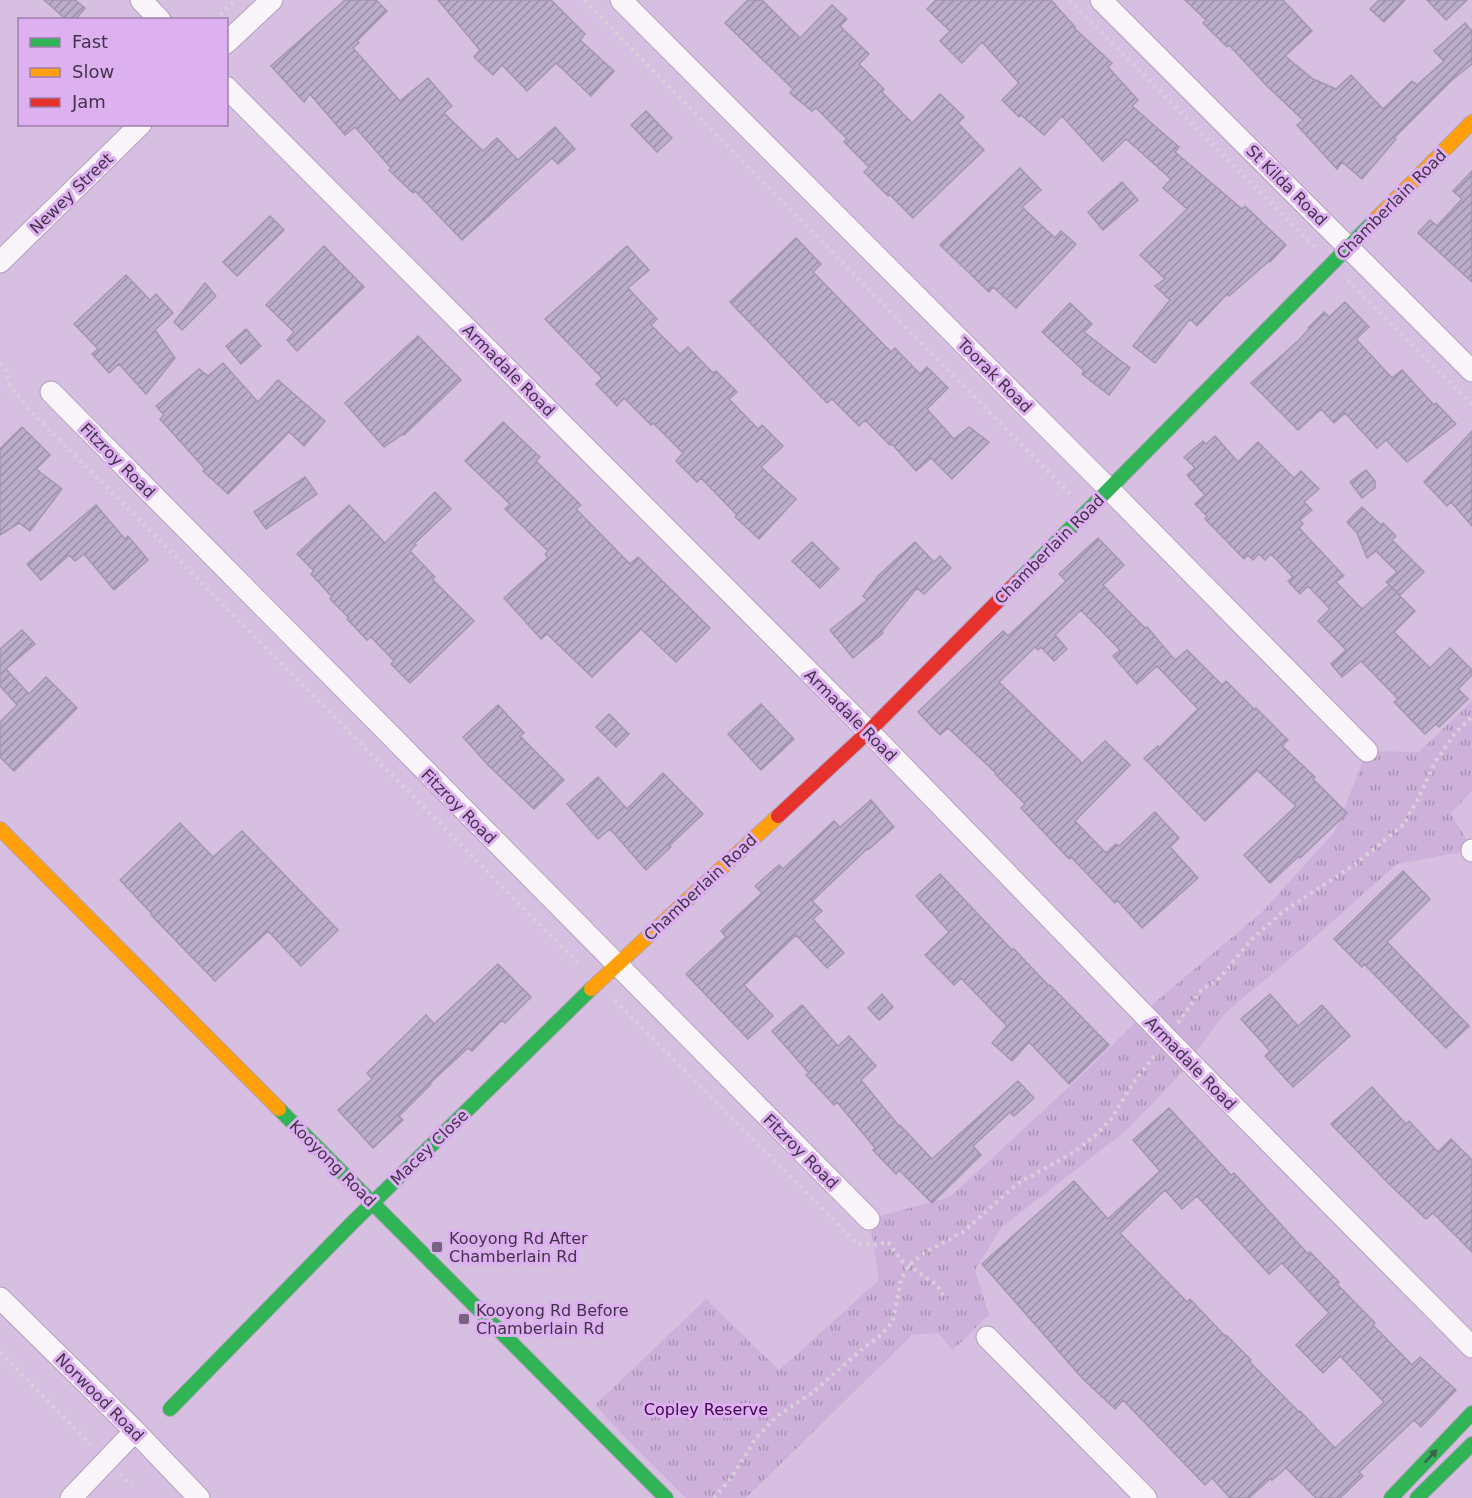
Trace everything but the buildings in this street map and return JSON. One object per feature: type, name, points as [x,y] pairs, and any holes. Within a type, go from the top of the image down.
[{"type":"street","points":[[141,0],[158,18]]},
{"type":"street","points":[[228,41],[272,0]]},
{"type":"street","name":"Toorak Road","points":[[621,0],[1367,751]]},
{"type":"street","name":"St Kilda Road","points":[[1101,0],[1472,371]]},
{"type":"street","name":"Armadale Road","points":[[228,89],[868,732],[1472,1347]]},
{"type":"street","name":"Chamberlain Road","points":[[616,965],[868,732],[1472,122]]},
{"type":"street","name":"Newey Street","points":[[0,262],[139,126]]},
{"type":"street","name":"Fitzroy Road","points":[[51,392],[869,1219]]},
{"type":"street","name":"Kooyong Road","points":[[0,829],[666,1498]]},
{"type":"street","name":"Macey Close","points":[[170,1409],[372,1203],[616,965]]},
{"type":"street","name":"Norwood Road","points":[[0,1298],[135,1431],[199,1498]]},
{"type":"street","points":[[987,1337],[1146,1498]]},
{"type":"street","points":[[1391,1498],[1472,1413]]},
{"type":"street","points":[[71,1498],[135,1431]]},
{"type":"street","points":[[1417,1498],[1472,1444]]},
{"type":"path","points":[[217,18],[235,0]]},
{"type":"path","points":[[584,0],[1087,511]]},
{"type":"path","points":[[1069,0],[1472,404]]},
{"type":"path","points":[[0,364],[5,367],[10,386],[27,407],[856,1243],[873,1245],[888,1242],[908,1266],[937,1285],[946,1300]]},
{"type":"path","points":[[1182,1017],[1202,988],[1216,981],[1252,939],[1284,911],[1357,863],[1404,824],[1435,762],[1456,732],[1472,717]]},
{"type":"path","points":[[714,1498],[731,1478],[756,1438],[777,1416],[812,1394],[881,1335],[893,1321],[901,1280],[908,1266],[924,1252],[963,1232],[1017,1184],[1074,1152],[1096,1135],[1111,1119],[1132,1083],[1154,1057]]},
{"type":"path","points":[[0,1352],[132,1486]]},
{"type":"green space","name":"Copley Reserve","points":[[1472,701],[1472,791],[1451,813],[1472,850],[1397,864],[1303,948],[1225,1013],[1177,1078],[1127,1130],[1002,1227],[975,1270],[989,1315],[953,1350],[938,1333],[912,1335],[746,1498],[686,1498],[595,1405],[706,1299],[779,1370],[879,1280],[869,1219],[950,1197],[1087,1070],[1160,998],[1263,911],[1335,831],[1367,751],[1419,752]]},
{"type":"traffic: fast","points":[[1018,581],[1377,218]]},
{"type":"traffic: fast","points":[[170,1409],[352,1223],[591,989]]},
{"type":"traffic: fast","points":[[279,1109],[666,1498]]},
{"type":"traffic: fast","points":[[1391,1498],[1472,1413]]},
{"type":"traffic: fast","points":[[1417,1498],[1472,1444]]},
{"type":"traffic: slow","points":[[1377,218],[1472,122]]},
{"type":"traffic: slow","points":[[591,989],[778,816]]},
{"type":"traffic: slow","points":[[0,829],[279,1109]]},
{"type":"traffic: jam","points":[[778,816],[868,732],[1018,581]]},
{"type":"place","name":"Kooyong Rd After Chamberlain Rd","points":[[437,1247]]},
{"type":"place","name":"Kooyong Rd Before Chamberlain Rd","points":[[464,1319]]}]
